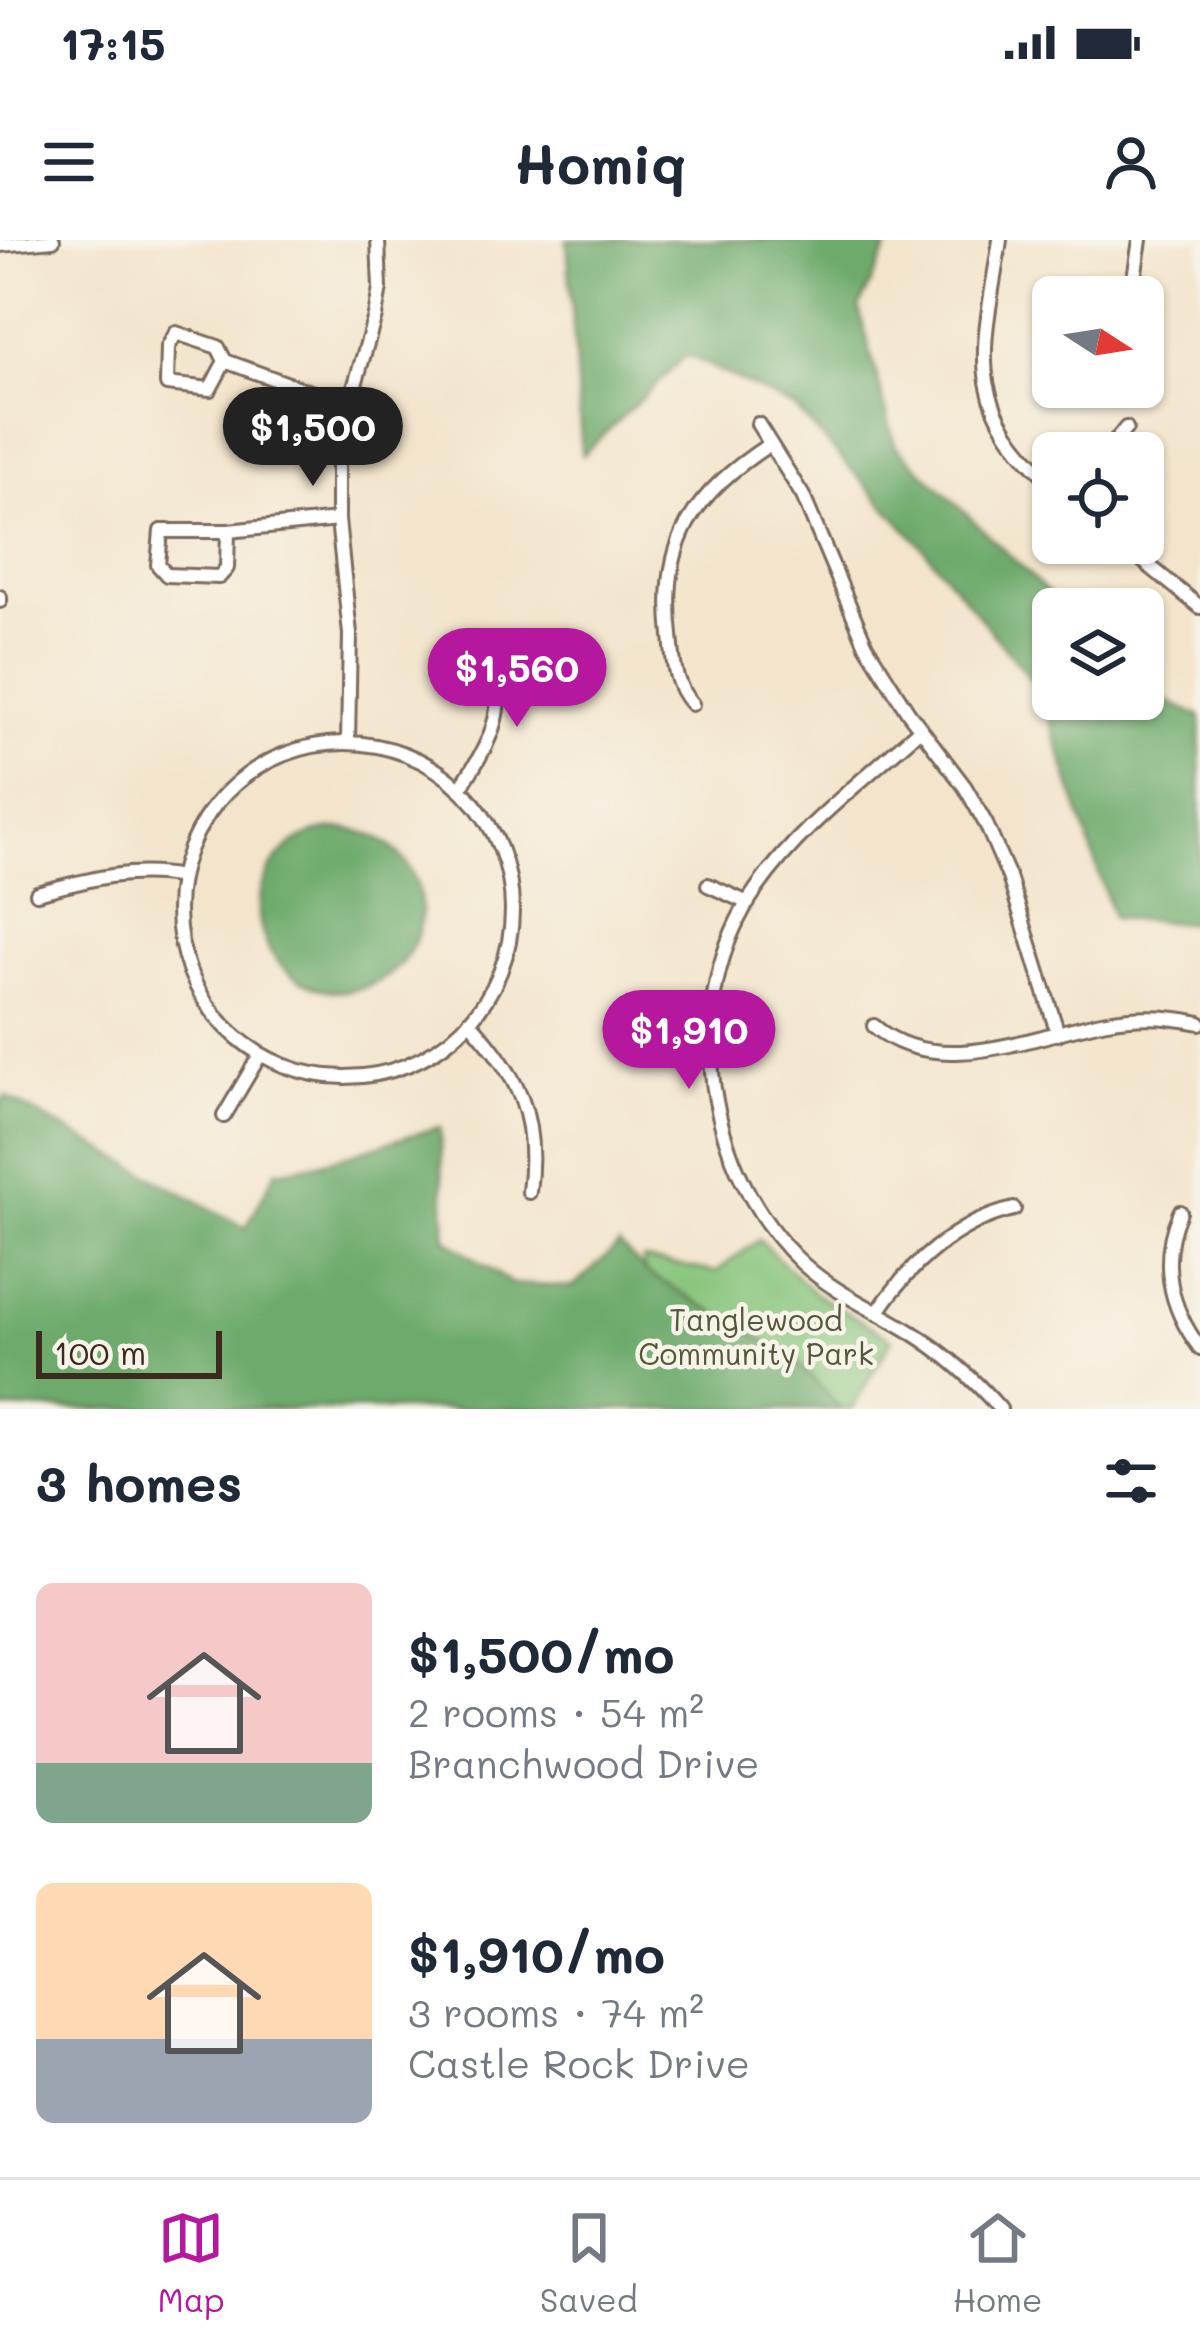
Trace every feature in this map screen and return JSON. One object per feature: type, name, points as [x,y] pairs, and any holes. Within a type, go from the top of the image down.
[{"type":"street","points":[[0,245],[53,240]]},
{"type":"street","points":[[347,742],[350,634],[338,520],[338,443],[375,316],[380,288],[378,240]]},
{"type":"street","points":[[1000,240],[983,334],[987,380],[1009,436],[1032,461]]},
{"type":"street","points":[[1134,276],[1140,240]]},
{"type":"street","points":[[225,361],[210,389],[167,384],[168,347],[176,333],[218,346],[225,361],[346,405]]},
{"type":"street","points":[[758,424],[803,496],[866,645],[920,729],[965,787],[1000,855],[1058,1034]]},
{"type":"street","points":[[1123,432],[1126,428]]},
{"type":"street","points":[[692,704],[678,680],[672,646],[669,584],[674,553],[700,501],[716,483],[770,444]]},
{"type":"street","points":[[228,531],[227,568],[219,577],[167,575],[158,566],[161,531],[228,531],[338,520]]},
{"type":"street","points":[[1147,564],[1200,607]]},
{"type":"street","points":[[460,788],[486,746],[498,713],[499,680],[491,661]]},
{"type":"street","points":[[920,729],[796,843],[748,903],[723,959],[710,1042],[711,1081],[725,1138],[757,1207],[788,1249],[837,1291],[955,1364],[1000,1409]]},
{"type":"street","points":[[347,742],[408,754],[460,788],[482,814],[502,854],[512,910],[500,971],[469,1022],[425,1056],[379,1074],[332,1077],[304,1072],[260,1054],[224,1026],[194,983],[180,939],[181,877],[198,829],[241,778],[299,748],[347,742]]},
{"type":"street","points":[[37,893],[119,872],[181,877]]},
{"type":"street","points":[[708,885],[748,903]]},
{"type":"street","points":[[874,1026],[905,1044],[940,1049],[1002,1048],[1135,1017],[1200,1023]]},
{"type":"street","points":[[469,1022],[504,1061],[523,1096],[531,1130],[529,1192]]},
{"type":"street","points":[[224,1116],[260,1054]]},
{"type":"street","points":[[877,1313],[897,1285],[933,1250],[971,1226],[1014,1210]]},
{"type":"street","points":[[1180,1212],[1168,1245],[1167,1268],[1179,1311],[1200,1348]]},
{"type":"green space","points":[[567,240],[891,240],[859,308],[895,445],[1043,588],[1032,588],[1032,681],[921,545],[795,408],[687,355],[582,455]]},
{"type":"green space","points":[[1164,700],[1200,716],[1200,924],[1113,918],[1050,720],[1164,720]]},
{"type":"green space","points":[[340,829],[371,836],[397,853],[414,879],[421,910],[414,941],[397,967],[371,984],[340,991],[309,984],[283,967],[266,941],[259,910],[266,879],[283,853],[309,836]]},
{"type":"green space","points":[[5,1096],[246,1228],[276,1171],[440,1127],[446,1239],[512,1284],[573,1287],[619,1245],[649,1274],[792,1357],[841,1409],[0,1409],[0,1105]]},
{"type":"green space","name":"Tanglewood Community Park","points":[[759,1240],[814,1293],[892,1339],[852,1409],[659,1409],[643,1259],[716,1272]]}]
